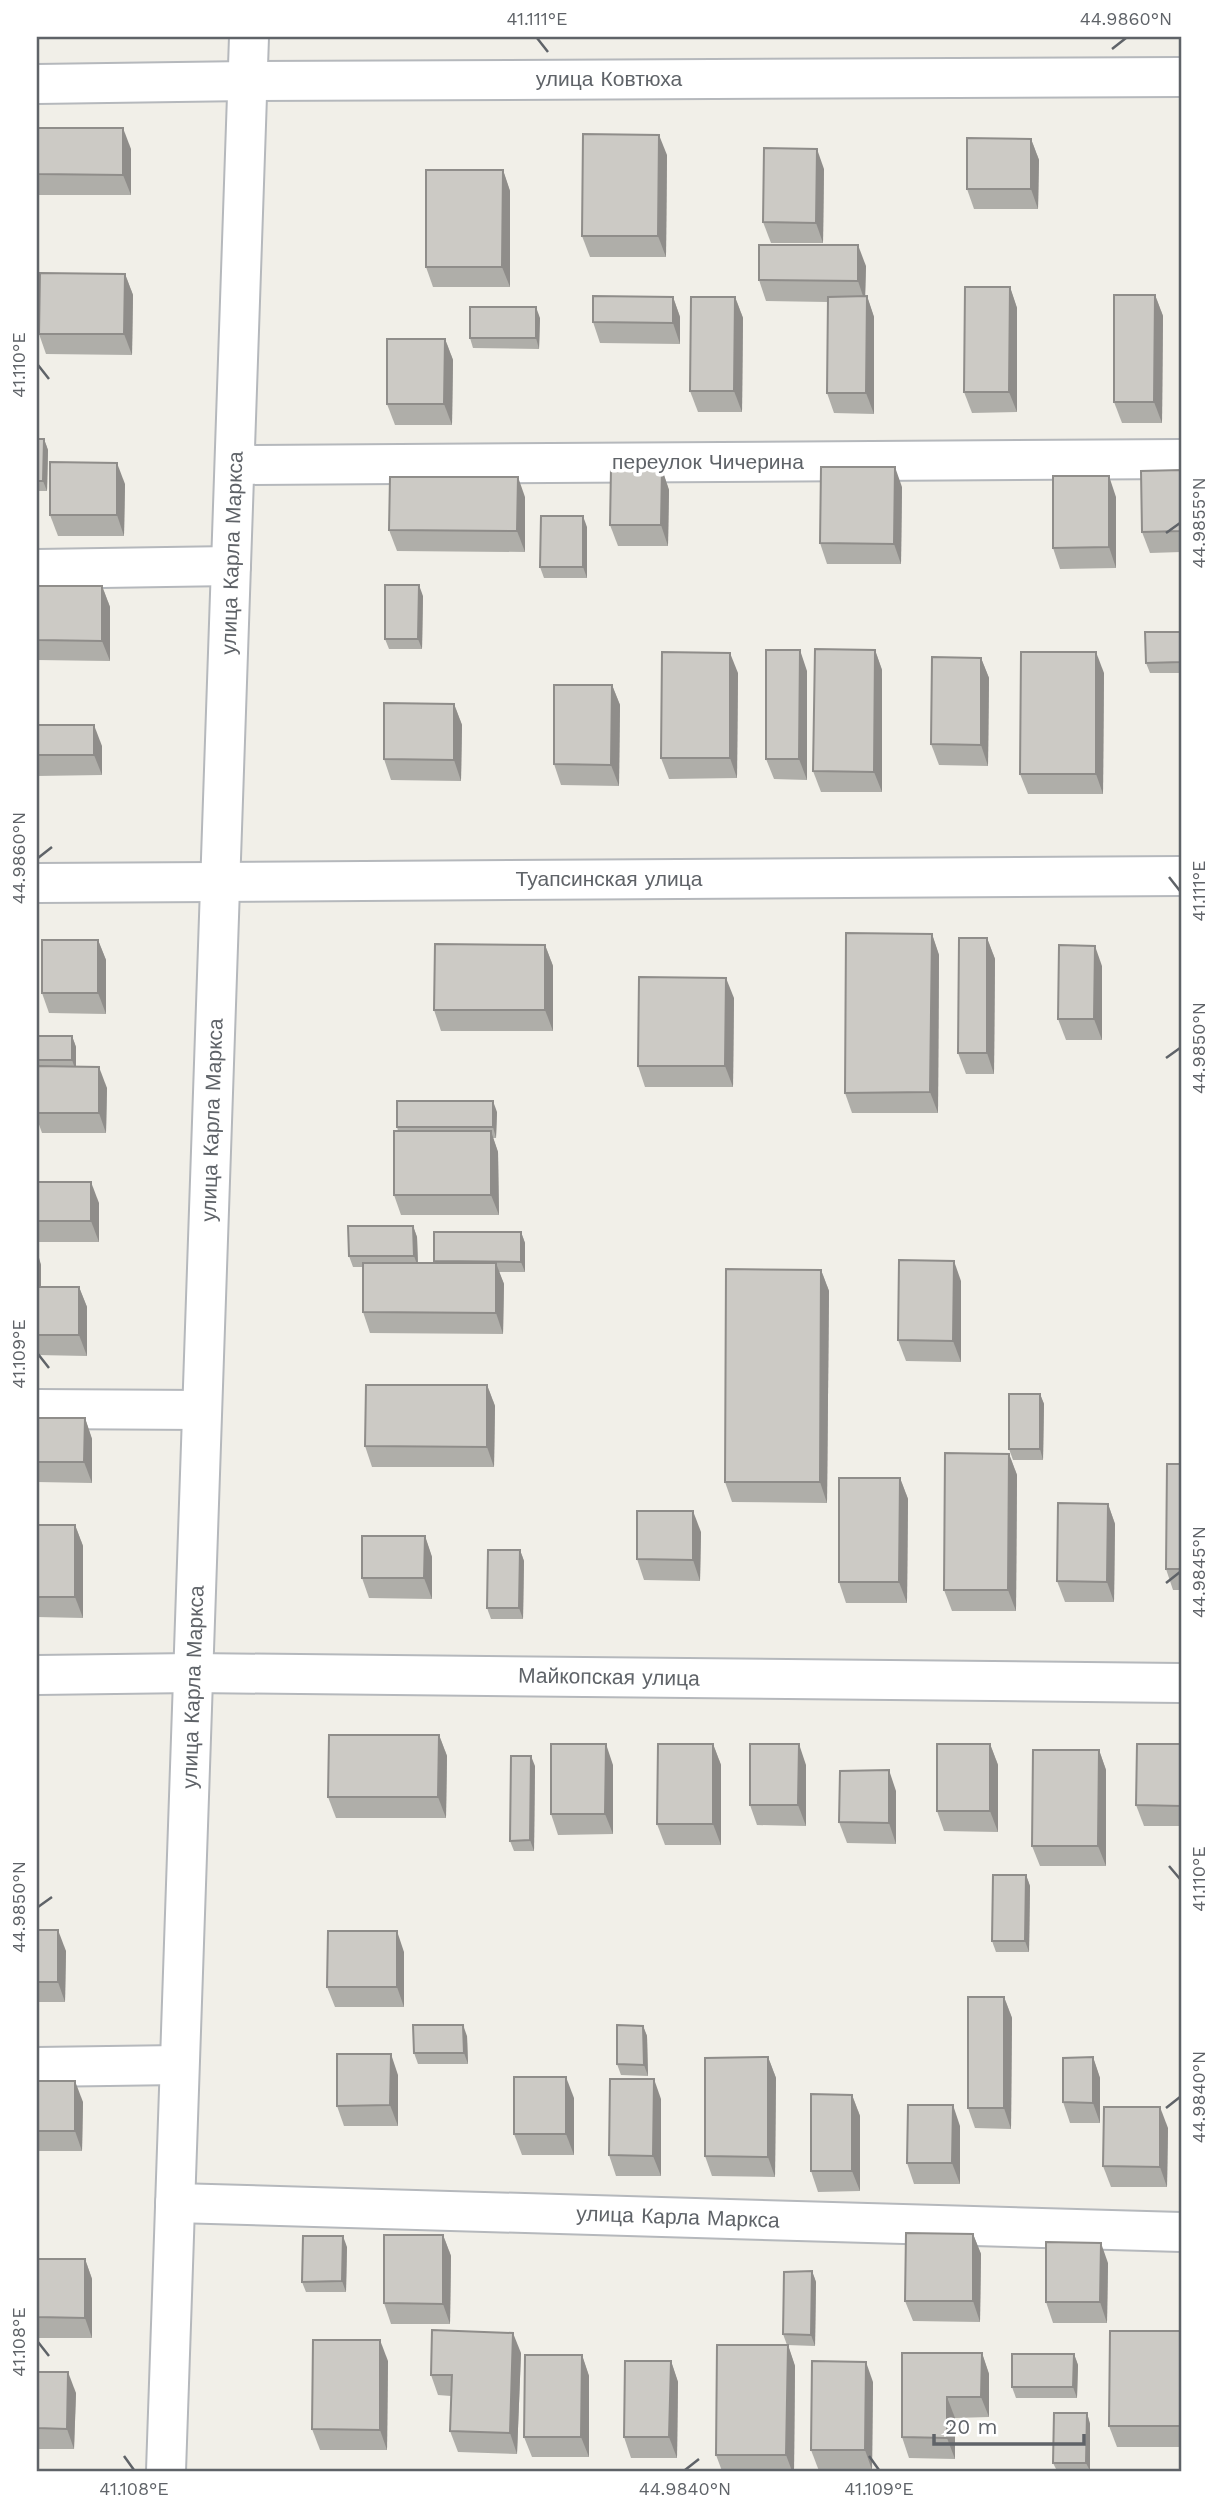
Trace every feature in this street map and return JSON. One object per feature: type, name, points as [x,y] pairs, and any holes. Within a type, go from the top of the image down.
[{"type":"street","name":"улица Карла Маркса","points":[[166,2471],[249,37]]},
{"type":"street","name":"улица Ковтюха","points":[[37,84],[1181,77]]},
{"type":"street","name":"переулок Чичерина","points":[[235,466],[1181,459]]},
{"type":"street","points":[[37,569],[231,566]]},
{"type":"street","name":"Туапсинская улица","points":[[37,883],[1181,876]]},
{"type":"street","points":[[37,1409],[202,1409]]},
{"type":"street","name":"Майкопская улица","points":[[37,1675],[193,1673],[1181,1683]]},
{"type":"street","points":[[37,2067],[179,2065]]},
{"type":"street","name":"улица Карла Маркса","points":[[175,2203],[1181,2232]]},
{"type":"building","points":[[37,128],[123,128],[123,175],[37,174]]},
{"type":"building","points":[[583,134],[659,135],[658,236],[582,236]]},
{"type":"building","points":[[967,138],[1031,139],[1031,189],[967,189]]},
{"type":"building","points":[[764,148],[817,149],[816,223],[763,222]]},
{"type":"building","points":[[426,170],[503,170],[502,267],[426,267]]},
{"type":"building","points":[[759,245],[858,245],[858,281],[759,280]]},
{"type":"building","points":[[40,273],[125,274],[124,334],[39,334]]},
{"type":"building","points":[[965,287],[1010,287],[1009,392],[964,392]]},
{"type":"building","points":[[1114,295],[1155,295],[1154,402],[1114,402]]},
{"type":"building","points":[[593,296],[673,297],[673,323],[593,322]]},
{"type":"building","points":[[867,296],[866,393],[827,393],[828,297]]},
{"type":"building","points":[[691,297],[735,297],[734,391],[690,391]]},
{"type":"building","points":[[470,307],[536,307],[536,338],[470,338]]},
{"type":"building","points":[[387,339],[445,339],[444,404],[387,404]]},
{"type":"building","points":[[37,439],[44,439],[43,481],[37,481]]},
{"type":"building","points":[[50,462],[117,463],[117,515],[50,515]]},
{"type":"building","points":[[821,467],[895,467],[894,544],[820,543]]},
{"type":"building","points":[[611,468],[662,469],[661,525],[610,525]]},
{"type":"building","points":[[1181,470],[1181,531],[1142,532],[1141,471]]},
{"type":"building","points":[[1053,476],[1109,476],[1109,547],[1053,548]]},
{"type":"building","points":[[390,477],[518,477],[517,531],[389,530]]},
{"type":"building","points":[[541,516],[583,516],[583,567],[540,567]]},
{"type":"building","points":[[385,585],[419,585],[418,639],[385,639]]},
{"type":"building","points":[[37,586],[102,586],[102,641],[37,640]]},
{"type":"building","points":[[1145,632],[1181,632],[1181,662],[1146,663]]},
{"type":"building","points":[[815,649],[875,650],[874,772],[813,771]]},
{"type":"building","points":[[766,650],[800,650],[799,759],[766,759]]},
{"type":"building","points":[[662,652],[730,653],[730,758],[661,758]]},
{"type":"building","points":[[1021,652],[1096,652],[1096,774],[1020,774]]},
{"type":"building","points":[[932,657],[981,658],[981,745],[931,744]]},
{"type":"building","points":[[554,685],[612,685],[611,765],[554,764]]},
{"type":"building","points":[[384,703],[454,704],[454,760],[384,759]]},
{"type":"building","points":[[37,725],[94,725],[94,755],[37,755]]},
{"type":"building","points":[[846,933],[932,934],[930,1092],[845,1093]]},
{"type":"building","points":[[959,938],[987,938],[987,1053],[958,1053]]},
{"type":"building","points":[[42,940],[98,940],[98,993],[42,993]]},
{"type":"building","points":[[435,944],[545,945],[545,1010],[434,1010]]},
{"type":"building","points":[[1059,945],[1095,946],[1094,1019],[1058,1019]]},
{"type":"building","points":[[639,977],[726,978],[725,1066],[638,1066]]},
{"type":"building","points":[[37,1036],[72,1036],[72,1060],[37,1060]]},
{"type":"building","points":[[37,1066],[99,1067],[99,1113],[37,1113]]},
{"type":"building","points":[[397,1101],[493,1101],[493,1127],[397,1127]]},
{"type":"building","points":[[394,1131],[491,1131],[491,1195],[394,1195]]},
{"type":"building","points":[[37,1182],[91,1182],[91,1221],[37,1221]]},
{"type":"building","points":[[348,1226],[413,1226],[414,1256],[349,1256]]},
{"type":"building","points":[[434,1232],[521,1232],[521,1262],[434,1261]]},
{"type":"building","points":[[899,1260],[954,1261],[953,1341],[898,1340]]},
{"type":"building","points":[[363,1263],[496,1263],[496,1313],[363,1312]]},
{"type":"building","points":[[726,1269],[821,1270],[820,1482],[725,1482]]},
{"type":"building","points":[[37,1287],[79,1287],[79,1335],[37,1335]]},
{"type":"building","points":[[366,1385],[487,1385],[487,1447],[365,1446]]},
{"type":"building","points":[[1009,1394],[1040,1394],[1040,1449],[1009,1449]]},
{"type":"building","points":[[37,1418],[85,1418],[84,1462],[37,1462]]},
{"type":"building","points":[[945,1453],[1009,1454],[1008,1590],[944,1590]]},
{"type":"building","points":[[1167,1464],[1181,1464],[1181,1569],[1166,1569]]},
{"type":"building","points":[[839,1478],[900,1478],[899,1582],[839,1582]]},
{"type":"building","points":[[1058,1503],[1108,1504],[1107,1582],[1057,1581]]},
{"type":"building","points":[[637,1511],[693,1511],[693,1560],[637,1559]]},
{"type":"building","points":[[37,1525],[75,1525],[75,1597],[37,1597]]},
{"type":"building","points":[[362,1536],[425,1536],[424,1578],[362,1578]]},
{"type":"building","points":[[488,1550],[520,1550],[519,1608],[487,1608]]},
{"type":"building","points":[[329,1735],[439,1735],[438,1797],[328,1797]]},
{"type":"building","points":[[551,1744],[606,1744],[605,1814],[551,1814]]},
{"type":"building","points":[[658,1744],[713,1744],[713,1824],[657,1824]]},
{"type":"building","points":[[750,1744],[799,1744],[798,1805],[750,1805]]},
{"type":"building","points":[[937,1744],[990,1744],[990,1811],[937,1811]]},
{"type":"building","points":[[1137,1744],[1181,1744],[1181,1806],[1136,1805]]},
{"type":"building","points":[[1033,1750],[1099,1750],[1098,1846],[1032,1846]]},
{"type":"building","points":[[511,1756],[531,1756],[530,1840],[510,1841]]},
{"type":"building","points":[[889,1770],[889,1823],[839,1822],[840,1771]]},
{"type":"building","points":[[993,1875],[1026,1875],[1025,1941],[992,1941]]},
{"type":"building","points":[[37,1930],[58,1930],[58,1982],[37,1982]]},
{"type":"building","points":[[328,1931],[397,1931],[397,1987],[327,1987]]},
{"type":"building","points":[[968,1997],[1004,1997],[1004,2108],[968,2108]]},
{"type":"building","points":[[413,2025],[463,2025],[464,2053],[414,2053]]},
{"type":"building","points":[[617,2025],[643,2026],[644,2065],[617,2064]]},
{"type":"building","points":[[337,2054],[391,2054],[390,2105],[337,2106]]},
{"type":"building","points":[[768,2057],[768,2157],[705,2156],[705,2058]]},
{"type":"building","points":[[1093,2057],[1093,2103],[1063,2102],[1063,2058]]},
{"type":"building","points":[[514,2077],[566,2077],[566,2134],[514,2134]]},
{"type":"building","points":[[610,2079],[654,2079],[653,2156],[609,2155]]},
{"type":"building","points":[[37,2081],[75,2081],[75,2131],[37,2131]]},
{"type":"building","points":[[811,2094],[852,2095],[852,2171],[811,2171]]},
{"type":"building","points":[[908,2105],[953,2105],[952,2163],[907,2163]]},
{"type":"building","points":[[1104,2107],[1160,2107],[1160,2167],[1103,2166]]},
{"type":"building","points":[[906,2233],[973,2234],[973,2301],[905,2301]]},
{"type":"building","points":[[384,2235],[443,2235],[443,2304],[384,2303]]},
{"type":"building","points":[[303,2236],[343,2236],[342,2281],[302,2282]]},
{"type":"building","points":[[1046,2242],[1101,2243],[1100,2302],[1046,2302]]},
{"type":"building","points":[[37,2259],[85,2259],[85,2318],[37,2317]]},
{"type":"building","points":[[812,2271],[811,2335],[783,2334],[784,2272]]},
{"type":"building","points":[[432,2330],[513,2333],[510,2433],[450,2431],[452,2375],[431,2375]]},
{"type":"building","points":[[1110,2331],[1181,2331],[1181,2426],[1109,2426]]},
{"type":"building","points":[[313,2340],[380,2340],[380,2430],[312,2429]]},
{"type":"building","points":[[717,2345],[788,2345],[786,2455],[716,2455]]},
{"type":"building","points":[[902,2353],[982,2353],[981,2397],[947,2397],[947,2438],[902,2437]]},
{"type":"building","points":[[1012,2354],[1074,2354],[1073,2387],[1012,2387]]},
{"type":"building","points":[[525,2355],[582,2355],[581,2437],[524,2437]]},
{"type":"building","points":[[625,2361],[671,2361],[669,2437],[624,2437]]},
{"type":"building","points":[[812,2361],[866,2362],[865,2450],[811,2450]]},
{"type":"building","points":[[37,2372],[68,2372],[67,2429],[37,2428]]},
{"type":"building","points":[[1054,2413],[1087,2413],[1086,2463],[1053,2463]]}]
